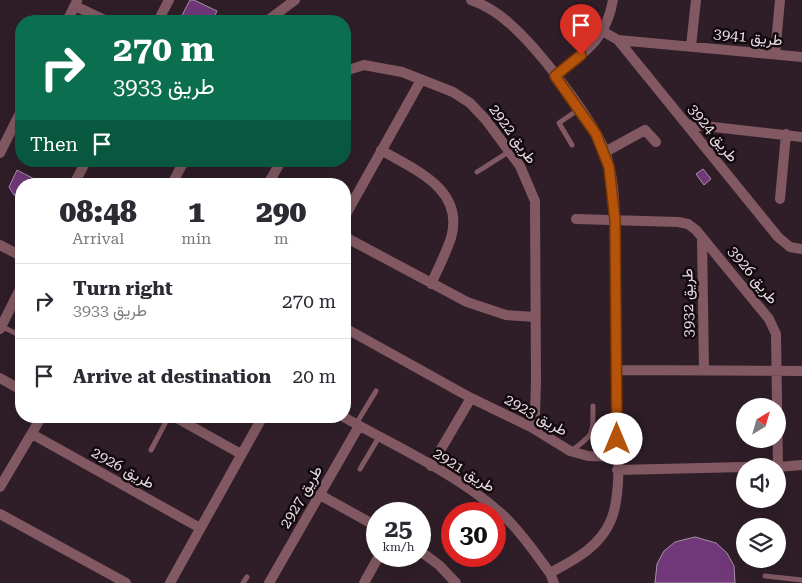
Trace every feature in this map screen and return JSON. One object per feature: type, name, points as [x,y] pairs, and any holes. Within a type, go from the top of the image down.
[{"type":"street","points":[[161,15],[169,0]]},
{"type":"street","points":[[275,15],[295,0]]},
{"type":"street","points":[[471,0],[498,14],[509,23],[555,76],[579,108],[605,152],[612,185],[615,220],[617,370],[617,470],[614,510],[606,530],[593,546],[550,572]]},
{"type":"street","points":[[555,76],[594,45],[604,32],[613,0]]},
{"type":"street","name":"طريق 3941","points":[[691,46],[696,0]]},
{"type":"street","points":[[775,54],[780,0]]},
{"type":"street","points":[[70,15],[76,3],[96,15]]},
{"type":"street","name":"طريق 3924","points":[[604,32],[618,40],[778,237],[790,247],[802,249]]},
{"type":"street","name":"طريق 3941","points":[[618,40],[802,58]]},
{"type":"street","name":"طريق 2922","points":[[351,69],[364,66],[402,72],[453,92],[470,103],[511,151],[530,184],[535,201],[535,414],[531,427]]},
{"type":"street","points":[[351,205],[421,80]]},
{"type":"street","points":[[0,153],[15,123]]},
{"type":"street","points":[[687,124],[802,137]]},
{"type":"street","points":[[605,152],[645,130],[656,142]]},
{"type":"street","points":[[780,199],[786,134]]},
{"type":"street","points":[[381,150],[431,179],[444,192],[453,208],[454,222],[451,238],[431,284]]},
{"type":"street","points":[[271,178],[278,167]]},
{"type":"street","name":"طريق 3926","points":[[576,219],[683,222],[693,226],[772,324],[777,340],[778,458]]},
{"type":"street","name":"طريق 3932","points":[[702,237],[704,369]]},
{"type":"street","points":[[351,239],[431,284],[487,310],[506,315],[535,317]]},
{"type":"street","points":[[0,245],[15,253]]},
{"type":"street","points":[[1,328],[15,299]]},
{"type":"street","name":"طريق 2923","points":[[351,331],[471,398],[531,427],[570,451],[588,456],[617,457]]},
{"type":"street","points":[[617,370],[802,371]]},
{"type":"street","points":[[0,378],[15,387]]},
{"type":"street","points":[[431,466],[471,398]]},
{"type":"street","name":"طريق 2921","points":[[351,421],[470,490],[505,516],[524,536],[550,572],[554,583]]},
{"type":"street","points":[[0,487],[38,423]]},
{"type":"street","points":[[184,423],[241,454]]},
{"type":"street","points":[[170,583],[259,423]]},
{"type":"street","name":"طريق 2927","points":[[269,583],[358,425]]},
{"type":"street","name":"طريق 2926","points":[[32,434],[200,528]]},
{"type":"street","name":"طريق 3926","points":[[786,466],[802,465]]},
{"type":"street","points":[[617,470],[736,467]]},
{"type":"street","points":[[320,495],[366,520]]},
{"type":"street","points":[[0,514],[126,583]]},
{"type":"street","points":[[431,559],[456,583]]},
{"type":"street","points":[[364,583],[373,567]]},
{"type":"lane","points":[[572,145],[559,123],[579,108]]},
{"type":"lane","points":[[477,172],[511,151]]},
{"type":"lane","points":[[1,328],[15,334]]},
{"type":"lane","points":[[358,425],[376,391]]},
{"type":"lane","points":[[570,451],[590,437],[593,427],[593,406]]},
{"type":"lane","points":[[151,450],[167,423]]},
{"type":"lane","points":[[360,469],[379,437]]},
{"type":"lane","points":[[765,576],[802,580]]},
{"type":"lane","points":[[243,583],[246,577]]},
{"type":"building","points":[[190,0],[194,0],[217,11],[215,15],[182,15]]},
{"type":"building","points":[[703,169],[711,179],[704,185],[696,174]]},
{"type":"building","points":[[17,170],[32,178],[15,178],[15,195],[9,187]]},
{"type":"building","points":[[695,537],[716,543],[727,553],[734,566],[735,583],[655,583],[657,564],[664,551],[675,542]]},
{"type":"route","points":[[581,55],[555,76],[596,134],[605,152],[609,167],[615,220],[617,439]]}]
